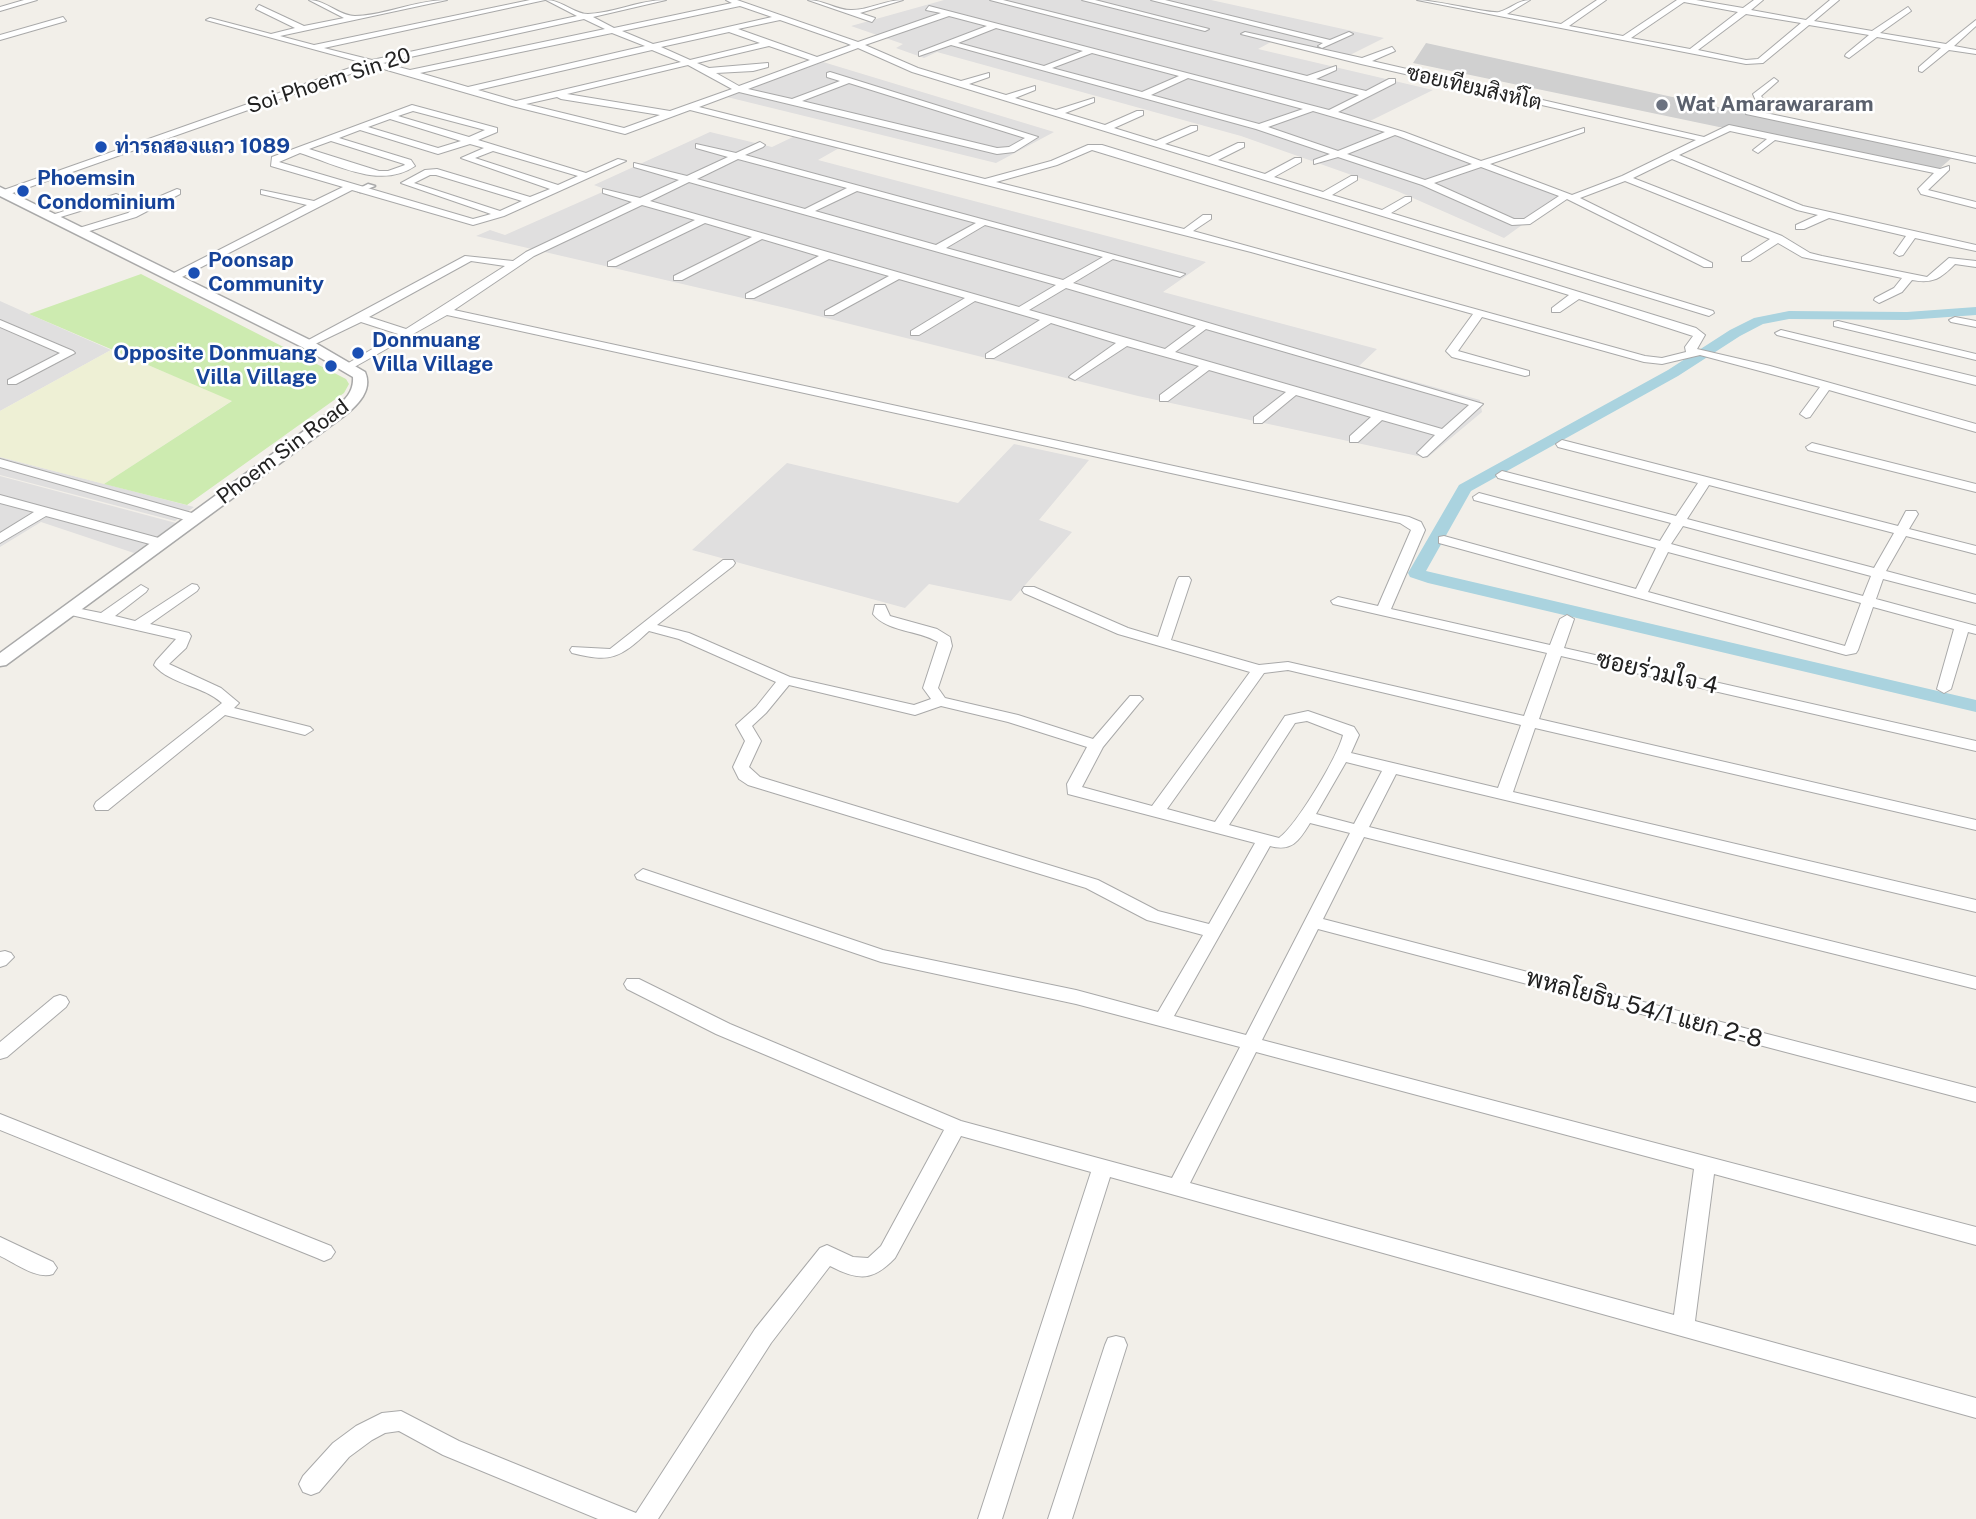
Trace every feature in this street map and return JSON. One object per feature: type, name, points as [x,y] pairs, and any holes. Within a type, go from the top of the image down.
[{"type":"street","points":[[0,9],[33,0]]},
{"type":"street","points":[[313,0],[352,19]]},
{"type":"street","points":[[380,0],[399,9]]},
{"type":"street","points":[[268,36],[443,0]]},
{"type":"street","points":[[314,48],[541,0]]},
{"type":"street","points":[[550,0],[615,32],[708,71],[739,89],[997,151],[1011,150],[1033,137],[830,75]]},
{"type":"street","name":"Soi Phoem Sin 20","points":[[2,192],[372,63],[663,0]]},
{"type":"street","points":[[730,0],[858,44],[915,70],[1709,313]]},
{"type":"street","points":[[813,0],[872,20]]},
{"type":"street","points":[[852,13],[896,0]]},
{"type":"street","points":[[994,0],[1366,94]]},
{"type":"street","points":[[1086,0],[1205,29]]},
{"type":"street","points":[[1101,11],[1132,0]]},
{"type":"street","points":[[1155,0],[1330,42]]},
{"type":"street","points":[[1421,0],[1445,2],[1499,15],[1754,62],[1760,61],[1835,0]]},
{"type":"street","points":[[1499,15],[1526,0]]},
{"type":"street","points":[[1562,27],[1602,0]]},
{"type":"street","points":[[1624,39],[1682,0],[1976,52]]},
{"type":"street","points":[[1691,52],[1759,0]]},
{"type":"street","points":[[410,73],[739,4]]},
{"type":"street","points":[[259,7],[303,29]]},
{"type":"street","points":[[929,8],[1177,72],[1189,71],[1394,132],[1568,197],[1708,265]]},
{"type":"street","points":[[1849,56],[1873,37],[1872,34],[1908,9]]},
{"type":"street","points":[[1193,34],[1247,12]]},
{"type":"street","points":[[210,20],[617,130],[631,129],[949,13]]},
{"type":"street","points":[[1036,36],[1089,16]]},
{"type":"street","points":[[466,91],[779,17]]},
{"type":"street","points":[[0,38],[63,19]]},
{"type":"street","points":[[1922,69],[1976,22]]},
{"type":"street","points":[[922,54],[996,25]]},
{"type":"street","points":[[729,29],[818,60]]},
{"type":"street","name":"ซอยเทียมสิงห์โต","points":[[1245,34],[1703,139]]},
{"type":"street","points":[[1316,48],[1349,34]]},
{"type":"street","points":[[1168,43],[1181,38]]},
{"type":"street","points":[[515,104],[769,43]]},
{"type":"street","points":[[951,43],[1259,127],[1426,183],[1518,223],[1526,222],[1568,197],[1625,178],[1729,128],[1941,172]]},
{"type":"street","points":[[1361,62],[1392,49]]},
{"type":"street","points":[[1045,68],[1093,50]]},
{"type":"street","points":[[1202,61],[1215,55]]},
{"type":"street","points":[[1256,66],[1267,62]]},
{"type":"street","points":[[915,70],[935,63]]},
{"type":"street","points":[[708,71],[757,68],[765,65]]},
{"type":"street","points":[[1308,79],[1333,68]]},
{"type":"street","points":[[1143,95],[1189,71]]},
{"type":"street","points":[[961,84],[986,75]]},
{"type":"street","points":[[790,103],[850,80]]},
{"type":"street","points":[[1330,113],[1392,81]]},
{"type":"street","points":[[1774,81],[1756,96],[1761,101],[1749,112],[1976,160]]},
{"type":"street","points":[[1006,98],[1032,88]]},
{"type":"street","points":[[552,95],[672,114]]},
{"type":"street","points":[[1057,113],[1091,100]]},
{"type":"street","points":[[358,127],[438,151],[471,141],[494,130],[416,107],[388,116],[358,127],[329,138],[298,149],[275,159],[274,164],[473,222],[501,214],[621,161]]},
{"type":"street","points":[[690,107],[1186,232],[1653,361],[1701,353]]},
{"type":"street","points":[[1259,127],[1314,108]]},
{"type":"street","points":[[1106,128],[1140,113]]},
{"type":"street","points":[[388,116],[587,176]]},
{"type":"street","points":[[1156,144],[1194,128]]},
{"type":"street","points":[[1426,183],[1581,130]]},
{"type":"street","points":[[1317,162],[1394,132]]},
{"type":"street","points":[[1758,150],[1774,137]]},
{"type":"street","points":[[298,149],[373,173],[388,174],[410,166],[408,162],[329,138]]},
{"type":"street","points":[[349,367],[445,311],[512,264],[640,200],[760,145]]},
{"type":"street","points":[[1210,160],[1241,145]]},
{"type":"street","points":[[699,146],[1180,274]]},
{"type":"street","points":[[986,181],[1054,163],[1091,147],[1099,147],[1692,330],[1699,335],[1691,347],[1701,353],[1827,385],[1976,428]]},
{"type":"street","points":[[492,148],[466,158],[559,188]]},
{"type":"street","points":[[1671,155],[1782,202],[1827,215],[1976,248]]},
{"type":"street","points":[[1962,157],[1923,189],[1924,192],[1976,205]]},
{"type":"street","points":[[1266,177],[1298,160]]},
{"type":"street","points":[[637,165],[1477,404],[1423,453]]},
{"type":"street","points":[[501,214],[406,183],[428,172],[437,172],[532,201]]},
{"type":"street","points":[[1325,195],[1354,178]]},
{"type":"street","points":[[1625,178],[1778,238],[1806,255],[1822,259],[1933,279],[1953,260],[1976,264]]},
{"type":"street","points":[[174,277],[313,204],[355,188],[371,186]]},
{"type":"street","points":[[806,212],[855,188]]},
{"type":"street","points":[[606,191],[1444,434]]},
{"type":"street","name":"Phoem Sin Road","points":[[0,661],[326,422],[358,395],[362,384],[360,374],[307,344],[226,306],[83,230],[2,192]]},
{"type":"street","points":[[83,230],[132,215],[177,192]]},
{"type":"street","points":[[264,192],[313,204]]},
{"type":"street","points":[[54,216],[116,197],[124,198],[142,208]]},
{"type":"street","points":[[1383,213],[1408,199]]},
{"type":"street","points":[[1800,227],[1827,215]]},
{"type":"street","points":[[1186,232],[1207,217]]},
{"type":"street","points":[[612,264],[705,219]]},
{"type":"street","points":[[936,248],[984,222]]},
{"type":"street","points":[[1899,253],[1912,235]]},
{"type":"street","points":[[678,278],[763,236]]},
{"type":"street","points":[[1746,259],[1778,238]]},
{"type":"street","points":[[750,296],[829,255]]},
{"type":"street","points":[[1022,310],[1111,256]]},
{"type":"street","points":[[307,344],[469,258],[512,264]]},
{"type":"street","points":[[830,313],[899,275]]},
{"type":"street","points":[[1879,300],[1898,290],[1910,276]]},
{"type":"street","points":[[1556,310],[1578,294]]},
{"type":"street","points":[[915,333],[975,297]]},
{"type":"street","points":[[445,311],[1404,520],[1416,525],[1418,530],[1383,610]]},
{"type":"street","points":[[1480,312],[1452,351],[1456,355],[1525,373]]},
{"type":"street","points":[[360,318],[408,334]]},
{"type":"street","points":[[990,356],[1049,318]]},
{"type":"street","points":[[1955,320],[1976,324]]},
{"type":"street","points":[[0,323],[69,353],[0,388]]},
{"type":"street","points":[[1838,324],[1976,358]]},
{"type":"street","points":[[1167,353],[1204,325]]},
{"type":"street","points":[[1781,333],[1976,381]]},
{"type":"street","points":[[1860,352],[1875,333]]},
{"type":"street","points":[[1075,377],[1126,341]]},
{"type":"street","points":[[1164,398],[1208,365]]},
{"type":"street","points":[[0,376],[12,382]]},
{"type":"street","points":[[1806,414],[1827,385]]},
{"type":"street","points":[[1258,420],[1294,391]]},
{"type":"street","points":[[1354,439],[1379,416]]},
{"type":"street","points":[[1562,444],[1976,550]]},
{"type":"street","points":[[1812,447],[1976,488]]},
{"type":"street","points":[[0,463],[194,518]]},
{"type":"street","points":[[1502,475],[1976,599]]},
{"type":"street","points":[[1640,595],[1664,547],[1705,481]]},
{"type":"street","points":[[1479,497],[1969,629],[1944,689]]},
{"type":"street","points":[[0,499],[161,543]]},
{"type":"street","points":[[0,539],[45,511]]},
{"type":"street","points":[[1444,540],[1839,650],[1851,650],[1878,574],[1911,514]]},
{"type":"street","points":[[577,650],[603,657],[611,655],[727,563]]},
{"type":"street","points":[[1163,642],[1184,580]]},
{"type":"street","points":[[104,618],[141,589]]},
{"type":"street","points":[[139,625],[192,589]]},
{"type":"street","points":[[1029,590],[1124,631],[1259,669],[1288,666],[1976,825]]},
{"type":"street","name":"ซอยร่วมใจ 4","points":[[1338,601],[1976,746]]},
{"type":"street","points":[[880,608],[880,614],[886,618],[932,632],[945,640],[945,647],[930,673],[929,688],[940,701]]},
{"type":"street","points":[[71,611],[184,636],[183,643],[161,665],[169,672],[187,677],[230,703],[102,806]]},
{"type":"street","points":[[1504,794],[1567,619]]},
{"type":"street","points":[[646,626],[684,636],[785,680],[915,710],[940,701],[1013,718],[1096,745]]},
{"type":"street","points":[[1157,811],[1259,669]]},
{"type":"street","points":[[785,680],[761,710],[744,725],[753,741],[741,767],[745,775],[754,781],[1093,884],[1153,916],[1212,931]]},
{"type":"street","points":[[1135,699],[1096,745],[1074,790],[1220,827],[1264,842],[1289,842],[1350,740],[1349,730],[1308,716],[1290,719],[1220,827]]},
{"type":"street","points":[[220,710],[305,730]]},
{"type":"street","points":[[1341,756],[1976,906]]},
{"type":"street","points":[[1177,1189],[1391,768]]},
{"type":"street","points":[[1306,817],[1976,983]]},
{"type":"street","points":[[1163,1020],[1264,842]]},
{"type":"street","points":[[643,875],[881,956],[1076,997],[1976,1236]]},
{"type":"street","name":"พหลโยธิน 54/1 แยก 2-8","points":[[1313,922],[1976,1095]]},
{"type":"street","points":[[633,984],[723,1029],[956,1127],[1976,1408]]},
{"type":"street","points":[[0,1052],[60,1002]]},
{"type":"street","points":[[0,1122],[324,1252]]},
{"type":"street","points":[[645,1519],[763,1336],[827,1254],[850,1266],[873,1266],[888,1252],[956,1127]]},
{"type":"street","points":[[1683,1328],[1705,1164]]},
{"type":"street","points":[[997,1517],[1103,1167]]},
{"type":"street","points":[[0,1246],[46,1268]]},
{"type":"street","points":[[1060,1519],[1116,1345]]},
{"type":"street","points":[[311,1484],[341,1450],[365,1433],[382,1423],[401,1421],[451,1448],[626,1519]]},
{"type":"shaded area","points":[[944,0],[1211,0],[1384,38],[1344,58],[1271,42],[1258,49],[1433,90],[1368,122],[1489,163],[1561,197],[1504,238],[1397,191],[1241,136],[937,52],[924,58],[896,48],[903,44],[851,26]]},
{"type":"shaded area","name":"Wat Amarawararam","points":[[1426,43],[1954,156],[1939,169],[1733,127],[1719,127],[1413,63]]},
{"type":"shaded area","points":[[823,62],[1054,132],[996,163],[727,97]]},
{"type":"shaded area","points":[[710,132],[772,147],[795,136],[841,147],[818,160],[1206,262],[1163,292],[1377,349],[1359,366],[1480,400],[1482,412],[1427,458],[1138,396],[790,309],[476,236],[490,230],[505,235],[607,190],[594,185]]},
{"type":"shaded area","points":[[0,301],[29,314],[111,350],[0,411]]},
{"type":"shaded area","points":[[1014,444],[1089,460],[1039,520],[1072,532],[1011,601],[929,584],[905,608],[692,550],[787,463],[958,503]]},
{"type":"shaded area","points":[[0,457],[194,507],[175,521],[0,475]]},
{"type":"shaded area","points":[[0,476],[176,523],[134,553],[41,522],[0,547]]},
{"type":"green space","points":[[141,274],[346,379],[349,384],[344,393],[187,505],[104,484],[232,401],[29,314]]},
{"type":"green space","points":[[111,350],[233,400],[104,484],[0,457],[0,411]]},
{"type":"waterway","points":[[1976,311],[1907,316],[1789,315],[1759,321],[1735,333],[1673,373],[1465,488],[1416,573],[1976,706]]},
{"type":"place","name":"Wat Amarawararam","points":[[1662,105]]},
{"type":"place","name":"ท่ารถสองแถว 1089","points":[[101,147]]},
{"type":"place","name":"Phoemsin Condominium","points":[[23,191]]},
{"type":"place","name":"Poonsap Community","points":[[194,273]]},
{"type":"place","name":"Donmuang Villa Village","points":[[358,353]]},
{"type":"place","name":"Opposite Donmuang Villa Village","points":[[331,366]]}]
